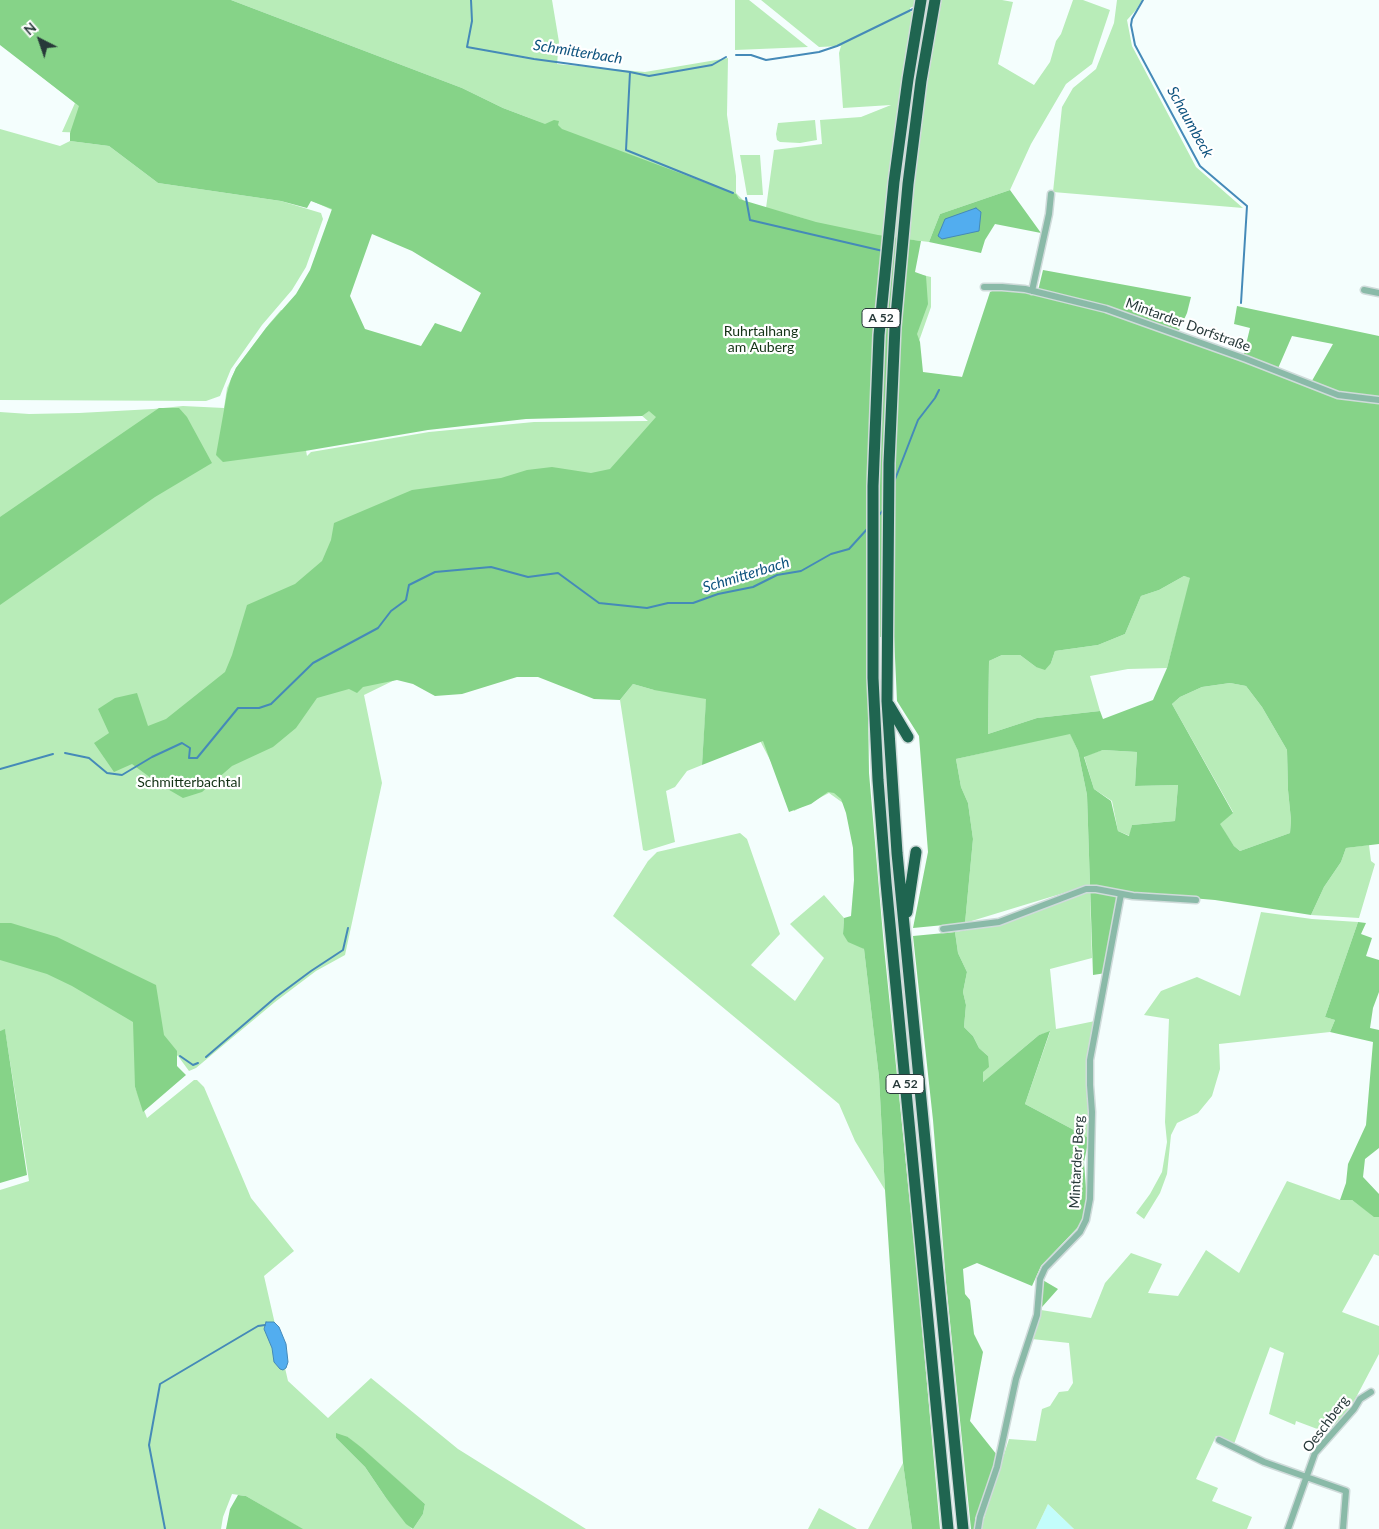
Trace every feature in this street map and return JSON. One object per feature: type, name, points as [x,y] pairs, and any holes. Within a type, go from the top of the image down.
[{"type":"highway","name":"A 52","points":[[922,0],[908,79],[894,182],[881,318],[872,486],[873,678],[886,883],[948,1529]]},
{"type":"highway","name":"A 52","points":[[935,0],[914,132],[898,281],[889,454],[887,701],[904,929],[963,1529]]},
{"type":"highway","points":[[887,701],[908,737]]},
{"type":"highway","points":[[904,929],[916,852]]},
{"type":"street","points":[[1032,291],[1049,214],[1051,194]]},
{"type":"street","name":"Mintarder Dorfstraße","points":[[984,287],[1002,286],[1032,291],[1118,313],[1239,356],[1338,395],[1379,400]]},
{"type":"street","points":[[1364,290],[1379,293]]},
{"type":"street","points":[[942,929],[999,922],[1086,889],[1196,900]]},
{"type":"street","name":"Mintarder Berg","points":[[978,1529],[980,1517],[997,1467],[1016,1379],[1037,1315],[1040,1279],[1045,1268],[1080,1232],[1086,1220],[1090,1199],[1092,1112],[1090,1060],[1121,894]]},
{"type":"street","name":"Oeschberg","points":[[1288,1529],[1315,1454],[1360,1400],[1371,1392]]},
{"type":"street","points":[[1219,1440],[1264,1462],[1346,1491],[1343,1529]]},
{"type":"shaded area","points":[[1048,1504],[1074,1529],[1036,1529]]},
{"type":"green space","points":[[0,0],[251,17],[545,124],[503,108],[462,88],[231,0],[552,0],[559,42],[557,64],[645,72],[728,58],[727,115],[736,176],[736,193],[746,203],[809,220],[766,208],[774,150],[822,144],[820,120],[861,117],[891,105],[843,108],[839,53],[841,46],[819,47],[761,0],[927,0],[910,8],[910,12],[941,0],[1002,0],[1013,2],[998,64],[1034,85],[1050,62],[1056,41],[1061,34],[1073,0],[1083,0],[1110,10],[1092,64],[1066,84],[1031,144],[1010,190],[940,214],[929,242],[905,239],[914,273],[931,277],[931,307],[919,341],[922,373],[963,377],[958,402],[864,575],[850,808],[829,793],[794,811],[778,775],[736,695],[706,703],[702,765],[687,771],[675,787],[666,791],[675,842],[646,851],[643,850],[620,700],[633,684],[654,690],[689,689],[519,670],[409,673],[364,695],[382,783],[345,955],[316,971],[275,1002],[196,1068],[189,1071],[178,1056],[156,1040],[135,1087],[147,1118],[194,1080],[197,1080],[204,1087],[251,1198],[294,1251],[264,1276],[288,1381],[328,1418],[371,1378],[458,1449],[586,1529],[413,1529],[423,1514],[425,1504],[348,1437],[336,1438],[365,1467],[386,1498],[412,1529],[302,1529],[246,1496],[232,1494],[223,1517],[221,1529],[0,1529],[0,1190],[29,1181],[5,1030],[0,1031],[0,412],[29,414],[79,413],[183,406],[224,408],[227,388],[236,368],[281,310],[356,327],[299,411],[307,456],[311,452],[429,432],[534,422],[648,421],[604,383],[482,285],[354,220],[308,199],[87,133],[62,132],[75,103],[0,44]]},
{"type":"green space","points":[[0,0],[231,0],[462,88],[503,108],[545,124],[554,120],[559,121],[558,125],[562,129],[736,194],[739,199],[816,222],[878,235],[921,241],[915,272],[926,276],[928,304],[917,334],[920,342],[923,372],[962,377],[990,292],[1010,289],[1037,295],[1043,270],[1191,297],[1187,313],[1176,337],[1242,361],[1250,328],[1234,324],[1237,306],[1379,336],[1379,844],[1346,848],[1341,862],[1324,887],[1311,915],[1215,900],[1119,892],[1106,973],[1093,975],[1087,795],[1078,751],[1070,734],[956,759],[961,787],[968,803],[973,839],[965,923],[913,928],[928,852],[919,736],[897,701],[894,636],[867,638],[869,773],[940,1529],[912,1529],[903,1463],[879,1077],[864,949],[848,942],[843,934],[844,918],[851,916],[854,880],[853,848],[846,813],[841,799],[834,793],[828,792],[811,804],[789,812],[763,741],[702,765],[706,699],[654,690],[633,684],[620,700],[594,699],[538,677],[517,677],[462,694],[435,696],[413,684],[397,680],[363,687],[357,693],[349,689],[317,698],[296,728],[273,747],[232,766],[202,792],[183,798],[159,784],[132,764],[114,772],[94,743],[109,733],[98,709],[115,698],[137,693],[148,726],[166,719],[225,672],[247,605],[295,584],[322,561],[331,540],[334,523],[412,490],[501,478],[527,470],[552,467],[591,473],[610,469],[656,417],[649,411],[642,416],[526,419],[428,430],[305,451],[223,462],[216,455],[231,379],[236,368],[266,328],[296,294],[310,270],[332,209],[311,201],[307,208],[281,201],[158,183],[109,146],[70,141],[70,133],[79,106],[0,45]],"holes":[[[372,234],[412,251],[481,293],[461,332],[435,323],[421,346],[365,329],[350,296]],[[1292,336],[1333,344],[1309,386],[1276,373]],[[1184,576],[1190,578],[1167,668],[1153,700],[1103,719],[1100,711],[1037,718],[988,734],[989,661],[1002,655],[1020,655],[1036,667],[1045,670],[1051,663],[1055,651],[1098,645],[1125,634],[1141,596],[1159,590]],[[1230,683],[1246,686],[1262,707],[1287,750],[1290,833],[1240,851],[1234,846],[1220,824],[1233,813],[1172,704],[1180,697],[1202,687]],[[1103,750],[1137,752],[1135,786],[1178,785],[1175,821],[1132,825],[1129,836],[1118,831],[1111,801],[1094,789],[1084,757]]]},
{"type":"green space","points":[[735,0],[749,0],[808,47],[735,50]]},
{"type":"green space","points":[[1117,0],[1142,0],[1127,20],[1132,46],[1196,167],[1243,208],[1053,192],[1062,107],[1073,88],[1096,69],[1114,23]]},
{"type":"green space","points":[[815,120],[817,140],[800,143],[780,142],[777,140],[778,123]]},
{"type":"green space","points":[[0,129],[60,146],[70,141],[109,146],[158,183],[281,201],[321,213],[323,219],[306,267],[292,290],[262,325],[231,369],[220,396],[206,401],[0,400]]},
{"type":"green space","points":[[740,155],[760,155],[763,195],[747,195]]},
{"type":"green space","points":[[1010,190],[1041,233],[995,224],[985,240],[981,253],[929,242],[940,214]]},
{"type":"green space","points":[[159,408],[179,408],[187,417],[212,463],[155,497],[0,605],[0,517]]},
{"type":"green space","points":[[1184,576],[1191,578],[1167,668],[1128,669],[1090,676],[1100,711],[1037,718],[988,734],[989,661],[1002,655],[1020,655],[1036,667],[1051,663],[1055,651],[1098,645],[1125,634],[1141,596],[1159,590]]},
{"type":"green space","points":[[1230,683],[1246,686],[1262,707],[1287,750],[1290,833],[1240,851],[1234,846],[1219,824],[1233,812],[1172,704],[1180,697],[1202,687]]},
{"type":"green space","points":[[1070,733],[1078,751],[1087,795],[1090,885],[965,923],[973,839],[968,803],[961,787],[956,759]]},
{"type":"green space","points":[[1103,750],[1137,752],[1135,786],[1178,785],[1175,821],[1132,825],[1130,836],[1118,831],[1112,801],[1094,789],[1084,756]]},
{"type":"green space","points":[[740,833],[747,839],[780,934],[751,965],[795,1001],[824,958],[790,924],[824,895],[844,918],[843,934],[864,949],[879,1077],[885,1190],[855,1141],[839,1104],[613,916],[648,861],[657,852]]},
{"type":"green space","points":[[1369,845],[1371,861],[1375,864],[1359,918],[1311,915],[1324,887],[1341,862],[1346,848]]},
{"type":"green space","points":[[1090,891],[1092,958],[1050,969],[1056,1029],[1095,1021],[1088,1083],[1089,1138],[1025,1104],[1050,1032],[1039,1035],[982,1083],[988,1056],[979,1048],[973,1036],[964,1027],[966,1005],[963,992],[967,972],[958,953],[955,932],[1000,924]]},
{"type":"green space","points":[[1261,912],[1312,919],[1358,922],[1325,1017],[1335,1020],[1330,1032],[1219,1044],[1220,1069],[1212,1096],[1198,1113],[1177,1123],[1171,1135],[1167,1174],[1160,1193],[1144,1219],[1136,1213],[1150,1194],[1162,1172],[1167,1142],[1165,1122],[1169,1019],[1144,1015],[1161,991],[1197,977],[1240,996]]},
{"type":"green space","points":[[1358,922],[1366,923],[1361,934],[1372,938],[1366,956],[1379,960],[1379,992],[1373,1008],[1370,1028],[1379,1030],[1379,1148],[1365,1159],[1363,1177],[1379,1194],[1379,1217],[1374,1217],[1352,1200],[1340,1200],[1346,1183],[1348,1164],[1366,1125],[1373,1042],[1330,1032],[1335,1020],[1325,1017]]},
{"type":"green space","points":[[0,923],[11,923],[57,937],[156,985],[164,1035],[177,1051],[177,1066],[186,1075],[143,1112],[135,1087],[133,1022],[72,986],[47,974],[0,960]]},
{"type":"green space","points":[[955,932],[958,953],[967,972],[963,992],[966,1005],[964,1027],[973,1036],[979,1048],[988,1056],[989,1067],[983,1072],[983,1082],[1039,1035],[1050,1031],[1025,1104],[1089,1138],[1084,1162],[1087,1201],[1085,1215],[1081,1224],[1041,1266],[1032,1286],[977,1263],[963,1269],[965,1294],[970,1300],[974,1334],[983,1352],[970,1421],[997,1455],[995,1467],[975,1519],[975,1529],[971,1529],[946,1282],[933,1120],[913,936]]},
{"type":"green space","points":[[5,1029],[27,1175],[0,1183],[0,1031]]},
{"type":"green space","points":[[1287,1181],[1340,1200],[1352,1200],[1374,1216],[1379,1217],[1379,1256],[1374,1254],[1342,1312],[1379,1326],[1379,1354],[1351,1407],[1327,1435],[1320,1430],[1296,1421],[1295,1425],[1269,1414],[1284,1353],[1270,1347],[1234,1444],[1216,1436],[1196,1479],[1218,1488],[1212,1501],[1252,1517],[1247,1529],[1074,1529],[1048,1504],[1036,1529],[981,1529],[1009,1439],[1036,1441],[1042,1409],[1050,1406],[1059,1392],[1068,1391],[1073,1383],[1069,1343],[1032,1339],[1041,1310],[1091,1318],[1105,1283],[1131,1253],[1162,1264],[1148,1293],[1178,1296],[1206,1250],[1239,1273]]},
{"type":"green space","points":[[1041,1279],[1058,1289],[1042,1307],[1042,1306]]},
{"type":"green space","points":[[336,1433],[348,1437],[362,1448],[425,1504],[423,1514],[413,1529],[406,1524],[365,1467],[336,1438]]},
{"type":"green space","points":[[903,1463],[912,1529],[868,1529]]},
{"type":"green space","points":[[238,1495],[246,1496],[303,1529],[226,1529],[230,1509]]},
{"type":"green space","points":[[819,1508],[857,1529],[808,1529]]},
{"type":"water","points":[[976,208],[981,212],[979,231],[942,239],[938,236],[945,219]]},
{"type":"water","points":[[266,1322],[274,1322],[279,1327],[286,1344],[288,1362],[283,1370],[274,1362],[272,1348],[264,1329]]},
{"type":"waterway","name":"Schmitterbach","points":[[471,0],[472,21],[467,47],[534,59],[630,72],[626,150],[733,193]]},
{"type":"waterway","name":"Schaumbeck","points":[[1143,0],[1132,19],[1131,25],[1135,45],[1200,166],[1247,206],[1241,303]]},
{"type":"waterway","points":[[736,55],[751,55],[766,60],[819,52],[837,46],[915,8]]},
{"type":"waterway","points":[[630,72],[649,76],[712,65],[726,57]]},
{"type":"waterway","name":"Schmitterbach","points":[[746,198],[750,220],[883,251]]},
{"type":"waterway","name":"Schmitterbach","points":[[894,482],[918,420],[939,390]]},
{"type":"waterway","name":"Schmitterbach","points":[[877,518],[883,510]]},
{"type":"waterway","name":"Schmitterbach","points":[[65,753],[89,758],[107,773],[122,775],[152,757],[182,743],[190,748],[189,758],[197,758],[238,708],[259,708],[271,704],[313,663],[378,628],[391,611],[406,600],[409,585],[435,572],[491,567],[528,577],[558,573],[599,603],[647,608],[668,603],[693,603],[718,594],[753,587],[777,575],[801,571],[831,554],[849,549],[869,527]]},
{"type":"waterway","name":"Schmitterbach","points":[[0,769],[53,754]]},
{"type":"waterway","points":[[206,1057],[276,997],[343,950],[348,928]]},
{"type":"waterway","points":[[180,1056],[193,1065],[198,1063]]},
{"type":"waterway","points":[[165,1529],[149,1445],[160,1384],[258,1326],[265,1325]]},
{"type":"park label","name":"Ruhrtalhang am Auberg","points":[[761,340]]},
{"type":"park label","name":"Schmitterbachtal","points":[[189,782]]}]
